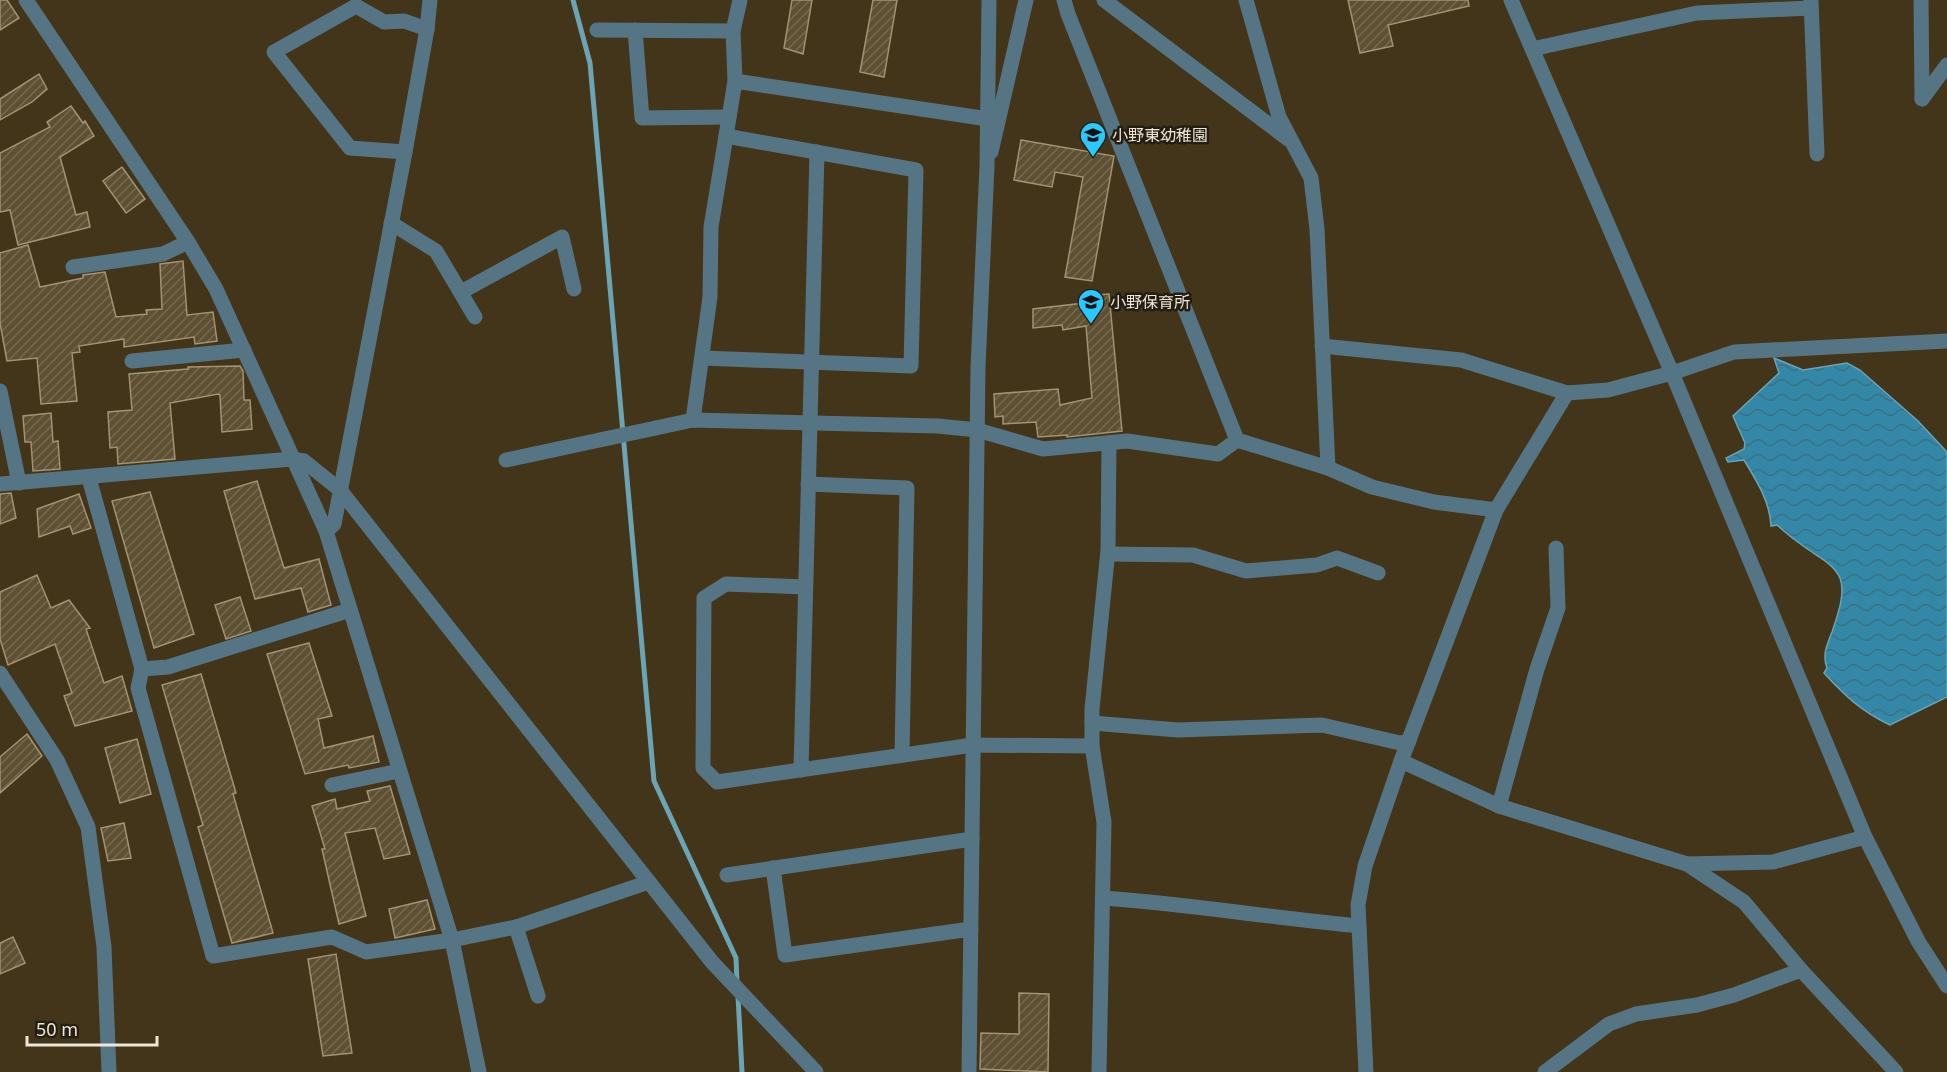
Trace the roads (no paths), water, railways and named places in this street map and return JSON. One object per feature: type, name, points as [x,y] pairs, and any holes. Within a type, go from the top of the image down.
[{"type":"street","points":[[26,0],[188,242],[216,289],[326,531],[452,940],[479,1072]]},
{"type":"street","points":[[326,531],[334,524],[392,223],[430,0]]},
{"type":"street","points":[[693,420],[710,297],[711,227],[735,81],[733,31],[740,0]]},
{"type":"street","points":[[969,1072],[978,367],[987,166],[989,0]]},
{"type":"street","points":[[987,166],[1026,0]]},
{"type":"street","points":[[1064,0],[1237,440]]},
{"type":"street","points":[[1104,0],[1292,142]]},
{"type":"street","points":[[1246,0],[1279,117],[1311,178],[1317,229],[1328,468]]},
{"type":"street","points":[[1511,0],[1672,373],[1865,837],[1918,941],[1947,986]]},
{"type":"street","points":[[1921,0],[1922,99],[1947,65]]},
{"type":"street","points":[[1532,49],[1697,6],[1811,4],[1817,154]]},
{"type":"street","points":[[405,152],[350,148],[274,52],[356,6],[384,22],[404,21],[427,28]]},
{"type":"street","points":[[597,30],[733,31]]},
{"type":"street","points":[[635,30],[642,118],[729,117]]},
{"type":"street","points":[[735,81],[988,119]]},
{"type":"street","points":[[702,358],[911,366],[916,170],[726,136]]},
{"type":"street","points":[[801,770],[818,152]]},
{"type":"street","points":[[392,223],[436,252],[475,317]]},
{"type":"street","points":[[461,292],[562,237],[574,289]]},
{"type":"street","points":[[73,267],[164,254],[188,242]]},
{"type":"street","points":[[1322,346],[1461,360],[1567,393],[1608,390],[1672,373],[1734,352],[1947,341]]},
{"type":"street","points":[[132,361],[244,350]]},
{"type":"street","points":[[0,391],[19,483]]},
{"type":"street","points":[[1366,1072],[1358,905],[1365,866],[1401,761],[1496,510],[1567,393]]},
{"type":"street","points":[[506,460],[693,420],[977,429],[1043,449],[1126,441],[1218,454],[1237,440]]},
{"type":"street","points":[[1237,440],[1328,468],[1372,487],[1434,502],[1496,510]]},
{"type":"street","points":[[1099,1072],[1104,822],[1092,746],[1092,723],[1108,554],[1109,443]]},
{"type":"street","points":[[0,484],[292,459],[304,461],[340,490],[712,962],[816,1072]]},
{"type":"street","points":[[89,478],[142,669],[138,688],[213,956],[332,937],[366,952],[452,940],[516,927],[649,882]]},
{"type":"street","points":[[808,484],[907,488],[902,755]]},
{"type":"street","points":[[1499,806],[1537,669],[1558,608],[1556,548]]},
{"type":"street","points":[[1108,554],[1193,555],[1246,572],[1317,565],[1337,558],[1378,573]]},
{"type":"street","points":[[805,587],[726,584],[704,598],[703,768],[717,782],[973,745],[1092,746]]},
{"type":"street","points":[[142,669],[168,666],[350,610]]},
{"type":"street","points":[[0,673],[57,760],[88,827],[104,947],[109,1072]]},
{"type":"street","points":[[1092,723],[1178,730],[1322,725],[1400,743],[1409,741]]},
{"type":"street","points":[[1401,761],[1499,806],[1687,864],[1744,902],[1801,970],[1896,1072]]},
{"type":"street","points":[[332,785],[399,771]]},
{"type":"street","points":[[1687,864],[1773,862],[1865,837]]},
{"type":"street","points":[[728,875],[972,839]]},
{"type":"street","points":[[773,868],[785,956],[971,929]]},
{"type":"street","points":[[1103,898],[1171,903],[1359,926]]},
{"type":"street","points":[[516,927],[538,996]]},
{"type":"street","points":[[1545,1072],[1609,1024],[1636,1014],[1697,1005],[1734,995],[1801,970]]},
{"type":"water","points":[[1774,358],[1803,370],[1847,363],[1860,370],[1918,421],[1947,452],[1947,697],[1890,725],[1854,702],[1824,673],[1827,668],[1826,650],[1838,613],[1842,591],[1842,584],[1837,573],[1829,564],[1777,525],[1771,526],[1765,499],[1744,460],[1728,462],[1726,458],[1744,449],[1745,443],[1733,416],[1779,373]]},
{"type":"waterway","points":[[573,0],[590,63],[654,781],[736,958],[737,983]]},
{"type":"waterway","points":[[738,996],[742,1072]]},
{"type":"place","name":"小野東幼稚園","points":[[1093,158]]},
{"type":"place","name":"小野保育所","points":[[1091,325]]}]
